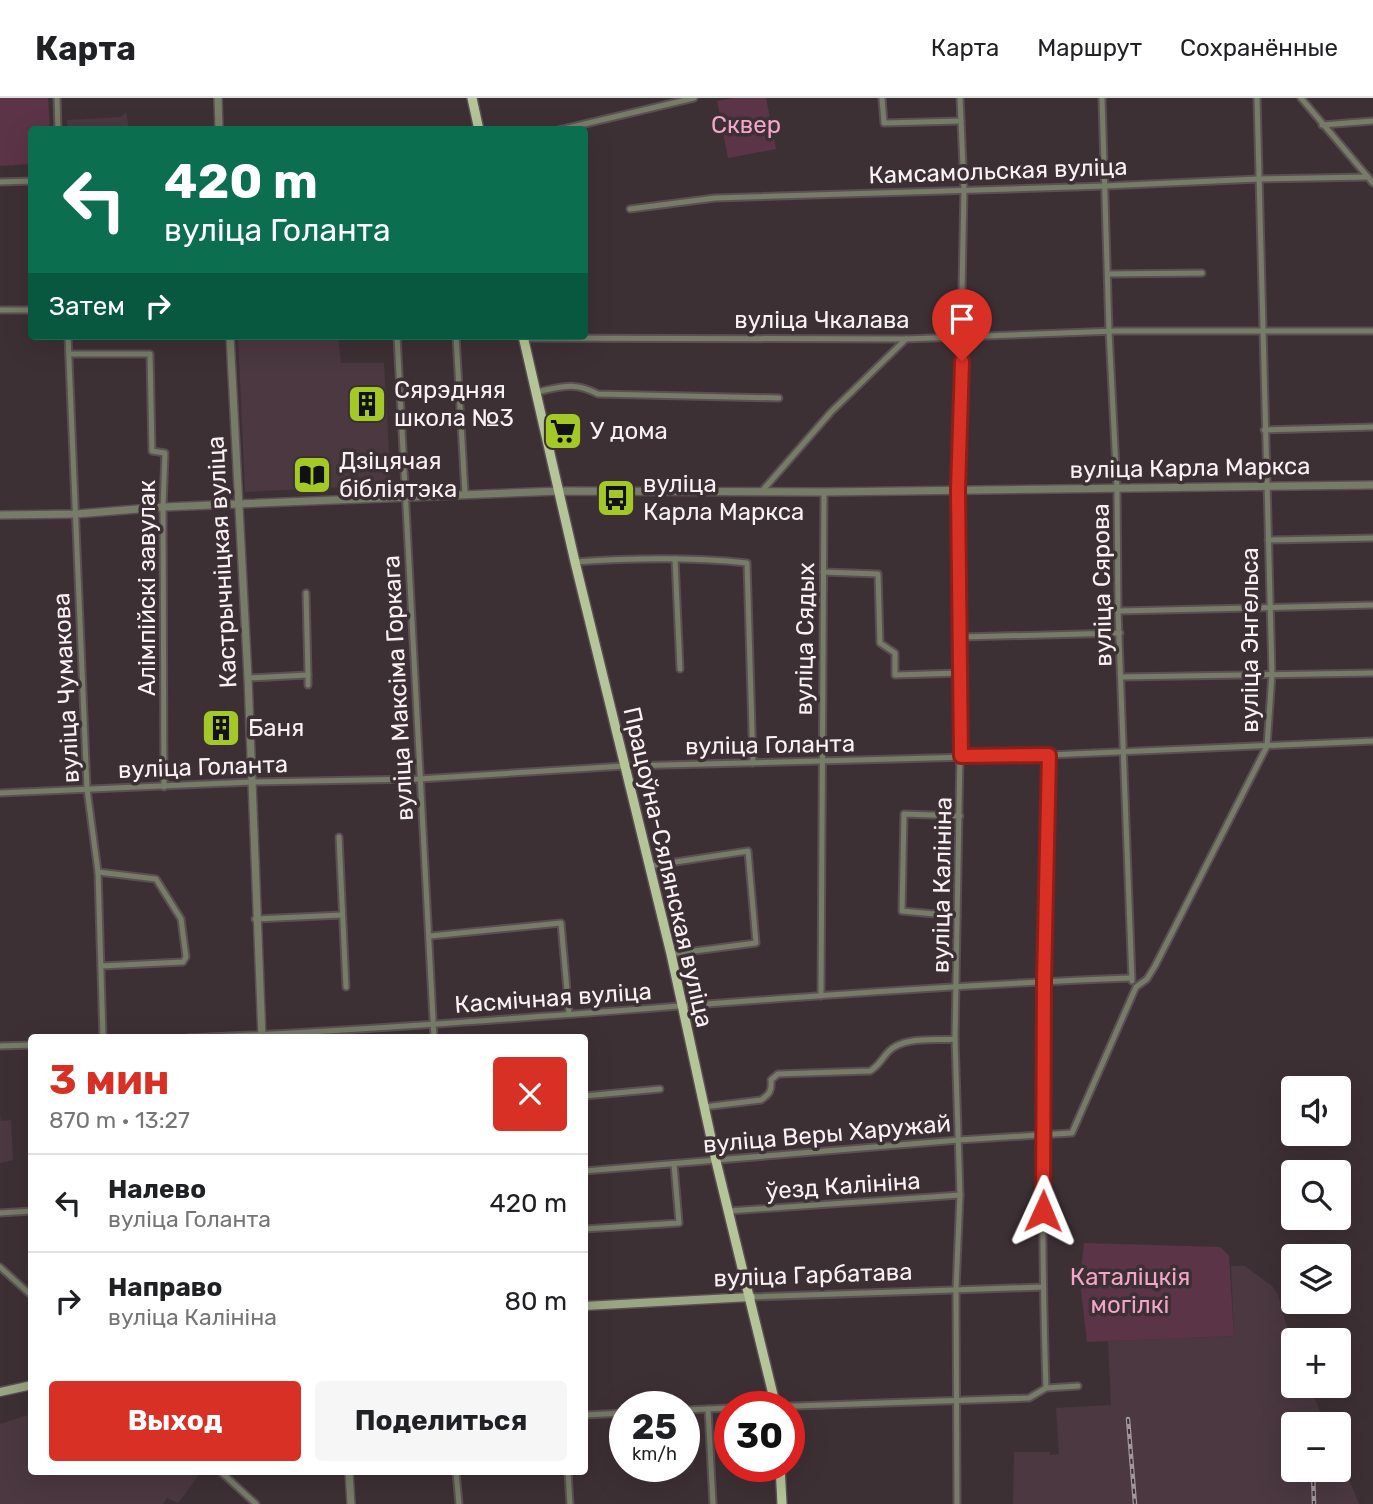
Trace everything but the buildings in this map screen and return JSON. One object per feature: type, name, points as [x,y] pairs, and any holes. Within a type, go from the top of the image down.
[{"type":"main road","points":[[472,98],[478,126]]},
{"type":"main road","name":"Працоўна-Сялянская вуліца","points":[[524,340],[772,1391]]},
{"type":"main road","name":"вуліца Гарбатава","points":[[588,1306],[751,1297]]},
{"type":"main road","points":[[0,1392],[28,1386]]},
{"type":"main road","points":[[781,1482],[782,1504]]},
{"type":"street","points":[[57,98],[58,126]]},
{"type":"street","points":[[218,98],[219,126]]},
{"type":"street","points":[[576,126],[694,98]]},
{"type":"street","points":[[882,98],[884,123],[961,121]]},
{"type":"street","name":"вуліца Калініна","points":[[957,1504],[956,1289],[960,1195],[955,1039],[961,756],[962,637],[958,490],[964,189],[960,98]]},
{"type":"street","name":"вуліца Сярова","points":[[1102,98],[1109,331],[1118,488],[1118,611],[1131,978],[1136,987]]},
{"type":"street","name":"вуліца Энгельса","points":[[1072,1133],[1136,987],[1147,979],[1155,966],[1267,746],[1272,674],[1257,98]]},
{"type":"street","points":[[1301,98],[1373,183]]},
{"type":"street","points":[[1322,125],[1373,121]]},
{"type":"street","name":"Камсамольская вуліца","points":[[630,209],[715,198],[1368,177]]},
{"type":"street","points":[[0,182],[28,181]]},
{"type":"street","points":[[1109,274],[1202,273]]},
{"type":"street","points":[[0,310],[28,310]]},
{"type":"street","name":"вуліца Чкалава","points":[[588,337],[906,339],[1109,331],[1373,331]]},
{"type":"street","points":[[762,491],[831,412],[906,339]]},
{"type":"street","name":"вуліца Чумакова","points":[[68,340],[87,789],[98,872],[103,1034]]},
{"type":"street","name":"Кастрычніцкая вуліца","points":[[230,340],[248,678],[255,919],[262,1034]]},
{"type":"street","name":"вуліца Максіма Горкага","points":[[397,340],[434,1034]]},
{"type":"street","points":[[456,340],[465,493]]},
{"type":"street","name":"Алімпійскі завулак","points":[[69,354],[150,354],[152,451],[165,453],[164,787]]},
{"type":"street","points":[[536,392],[583,386],[598,394],[779,398]]},
{"type":"street","points":[[1264,430],[1373,427]]},
{"type":"street","name":"вуліца Карла Маркса","points":[[0,515],[76,514],[163,507],[239,506],[465,493],[824,492],[1373,485]]},
{"type":"street","name":"вуліца Сядых","points":[[821,996],[824,492]]},
{"type":"street","points":[[1268,540],[1373,538]]},
{"type":"street","points":[[674,559],[680,669]]},
{"type":"street","points":[[575,562],[705,559],[747,563],[753,763]]},
{"type":"street","points":[[823,572],[878,573],[880,643],[894,653],[895,675],[960,673]]},
{"type":"street","points":[[306,593],[308,685]]},
{"type":"street","points":[[1118,611],[1373,605]]},
{"type":"street","points":[[962,637],[1120,634]]},
{"type":"street","points":[[1122,677],[1373,673]]},
{"type":"street","points":[[248,678],[308,675]]},
{"type":"street","name":"вуліца Голанта","points":[[0,793],[251,782],[419,779],[624,766],[1049,755],[1373,741]]},
{"type":"street","points":[[1046,1388],[1043,1287],[1044,982],[1049,755]]},
{"type":"street","points":[[957,916],[902,911],[904,814],[960,816]]},
{"type":"street","points":[[339,837],[346,986]]},
{"type":"street","points":[[649,866],[748,851],[756,943],[671,954]]},
{"type":"street","points":[[98,872],[156,879],[181,919],[186,957],[183,962],[101,965]]},
{"type":"street","points":[[255,919],[342,915]]},
{"type":"street","points":[[430,936],[561,923],[569,1013]]},
{"type":"street","name":"Касмічная вуліца","points":[[293,1034],[821,996],[1131,978]]},
{"type":"street","points":[[704,1107],[761,1100],[769,1095],[772,1090],[771,1080],[778,1074],[870,1071],[878,1066],[890,1050],[901,1043],[955,1039]]},
{"type":"street","points":[[0,1046],[28,1045]]},
{"type":"street","points":[[588,1096],[660,1089]]},
{"type":"street","name":"вуліца Веры Харужай","points":[[588,1171],[1072,1133]]},
{"type":"street","points":[[588,1229],[679,1223],[674,1164]]},
{"type":"street","name":"ўезд Калініна","points":[[729,1211],[960,1195]]},
{"type":"street","points":[[0,1213],[28,1211]]},
{"type":"street","points":[[0,1267],[28,1292]]},
{"type":"street","name":"вуліца Гарбатава","points":[[751,1297],[1043,1287]]},
{"type":"street","points":[[805,1406],[1029,1398],[1046,1388],[1078,1386]]},
{"type":"street","points":[[700,1409],[714,1409]]},
{"type":"street","points":[[708,1409],[713,1504]]},
{"type":"street","points":[[588,1415],[609,1414]]},
{"type":"street","points":[[224,1475],[256,1504]]},
{"type":"street","points":[[349,1475],[351,1504]]},
{"type":"street","points":[[456,1475],[459,1504]]},
{"type":"street","points":[[568,1475],[570,1504]]},
{"type":"shaded area","points":[[126,112],[128,126],[68,126],[67,120],[121,117]]},
{"type":"shaded area","points":[[238,340],[338,340],[341,363],[384,363],[391,485],[245,492]]},
{"type":"shaded area","points":[[0,1111],[1,1121],[11,1120],[13,1160],[0,1163]]},
{"type":"shaded area","points":[[1231,1266],[1245,1266],[1272,1286],[1277,1293],[1281,1314],[1287,1328],[1281,1328],[1281,1398],[1314,1398],[1321,1412],[1281,1412],[1281,1482],[1350,1482],[1359,1504],[1013,1504],[1014,1452],[1059,1454],[1056,1408],[1111,1405],[1108,1341],[1234,1336]]},
{"type":"shaded area","points":[[28,1415],[28,1475],[199,1475],[178,1503],[167,1498],[163,1504],[0,1504],[0,1424]]},
{"type":"green space","points":[[0,98],[48,98],[50,126],[28,126],[28,164],[0,166]]},
{"type":"green space","name":"Сквер","points":[[766,98],[776,149],[728,158],[717,101]]},
{"type":"green space","name":"Каталіцкія могілкі","points":[[1084,1243],[1220,1247],[1229,1256],[1234,1336],[1087,1342],[1080,1281]]},
{"type":"railway","points":[[1128,1419],[1135,1504]]},
{"type":"railway","points":[[1313,1482],[1314,1504]]},
{"type":"place","name":"Сярэдняя школа №3","points":[[367,404]]},
{"type":"place","name":"У дома","points":[[563,431]]},
{"type":"place","name":"Дзіцячая бібліятэка","points":[[312,475]]},
{"type":"place","name":"вуліца Карла Маркса","points":[[616,498]]},
{"type":"place","name":"Баня","points":[[221,728]]},
{"type":"route","points":[[962,361],[958,490],[962,637],[961,756],[1049,755],[1043,1211]]}]
